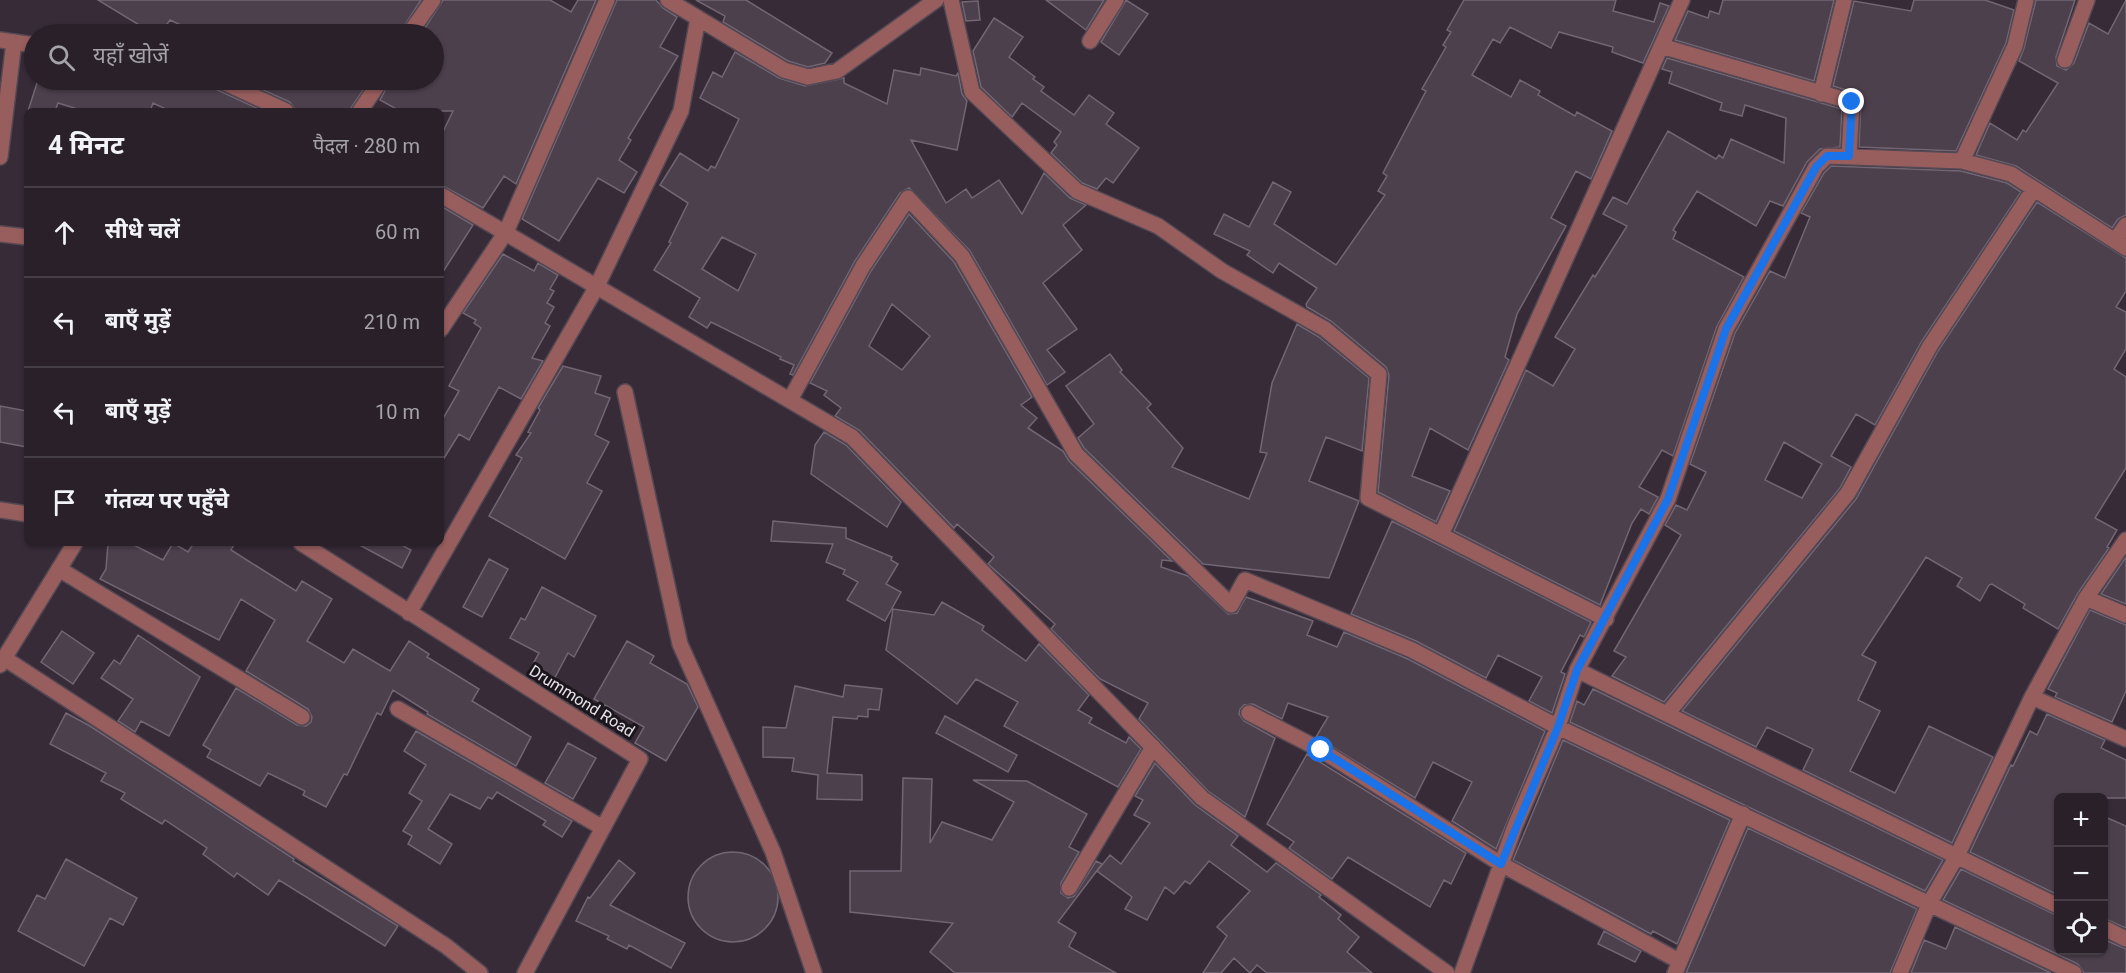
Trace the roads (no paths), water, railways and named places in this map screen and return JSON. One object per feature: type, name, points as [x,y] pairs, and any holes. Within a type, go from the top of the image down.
[{"type":"street","points":[[416,24],[432,0]]},
{"type":"street","points":[[444,325],[506,232],[607,0]]},
{"type":"street","points":[[668,0],[784,70],[808,77],[837,71],[936,0]]},
{"type":"street","points":[[951,0],[972,92],[1077,191],[1158,226],[1222,271],[1325,328],[1379,374],[1368,498],[1606,619]]},
{"type":"street","points":[[1090,41],[1116,0]]},
{"type":"street","points":[[1441,535],[1682,0]]},
{"type":"street","points":[[1821,94],[1844,0]]},
{"type":"street","points":[[1962,161],[2015,46],[2026,0]]},
{"type":"street","points":[[2065,60],[2087,0]]},
{"type":"street","points":[[409,613],[596,288],[681,111],[698,18]]},
{"type":"street","points":[[0,157],[7,41],[24,44]]},
{"type":"street","points":[[1661,46],[1852,102],[1849,156]]},
{"type":"street","points":[[241,90],[280,108]]},
{"type":"street","points":[[362,108],[374,90]]},
{"type":"street","points":[[1462,973],[1501,864],[1558,727],[1577,670],[1668,499],[1726,329],[1816,167],[1827,156],[1962,161],[2011,174],[2121,245],[2126,225]]},
{"type":"street","points":[[1667,714],[1848,494],[1930,346],[2034,189]]},
{"type":"street","points":[[444,197],[852,437],[1202,798],[1447,973]]},
{"type":"street","points":[[790,400],[864,266],[908,198],[962,256],[1076,454],[1231,605],[1245,580],[1412,650],[1558,727],[1930,902],[2074,973]]},
{"type":"street","points":[[0,234],[24,237]]},
{"type":"street","points":[[625,392],[680,644],[773,852],[814,973]]},
{"type":"street","points":[[0,510],[24,514]]},
{"type":"street","points":[[1900,973],[1930,902],[1957,856],[2032,697],[2086,598],[2126,540]]},
{"type":"street","points":[[73,546],[2,661],[446,946],[480,973]]},
{"type":"street","name":"Drummond Road","points":[[306,546],[640,759],[525,973]]},
{"type":"street","points":[[59,568],[302,717]]},
{"type":"street","points":[[2086,598],[2126,615]]},
{"type":"street","points":[[1577,670],[2054,904]]},
{"type":"street","points":[[2032,697],[2126,739]]},
{"type":"street","points":[[398,709],[603,828]]},
{"type":"street","points":[[1249,713],[1321,750],[1501,864],[1677,967],[1743,814]]},
{"type":"street","points":[[1069,888],[1153,747]]},
{"type":"street","points":[[2108,930],[2126,939]]}]
